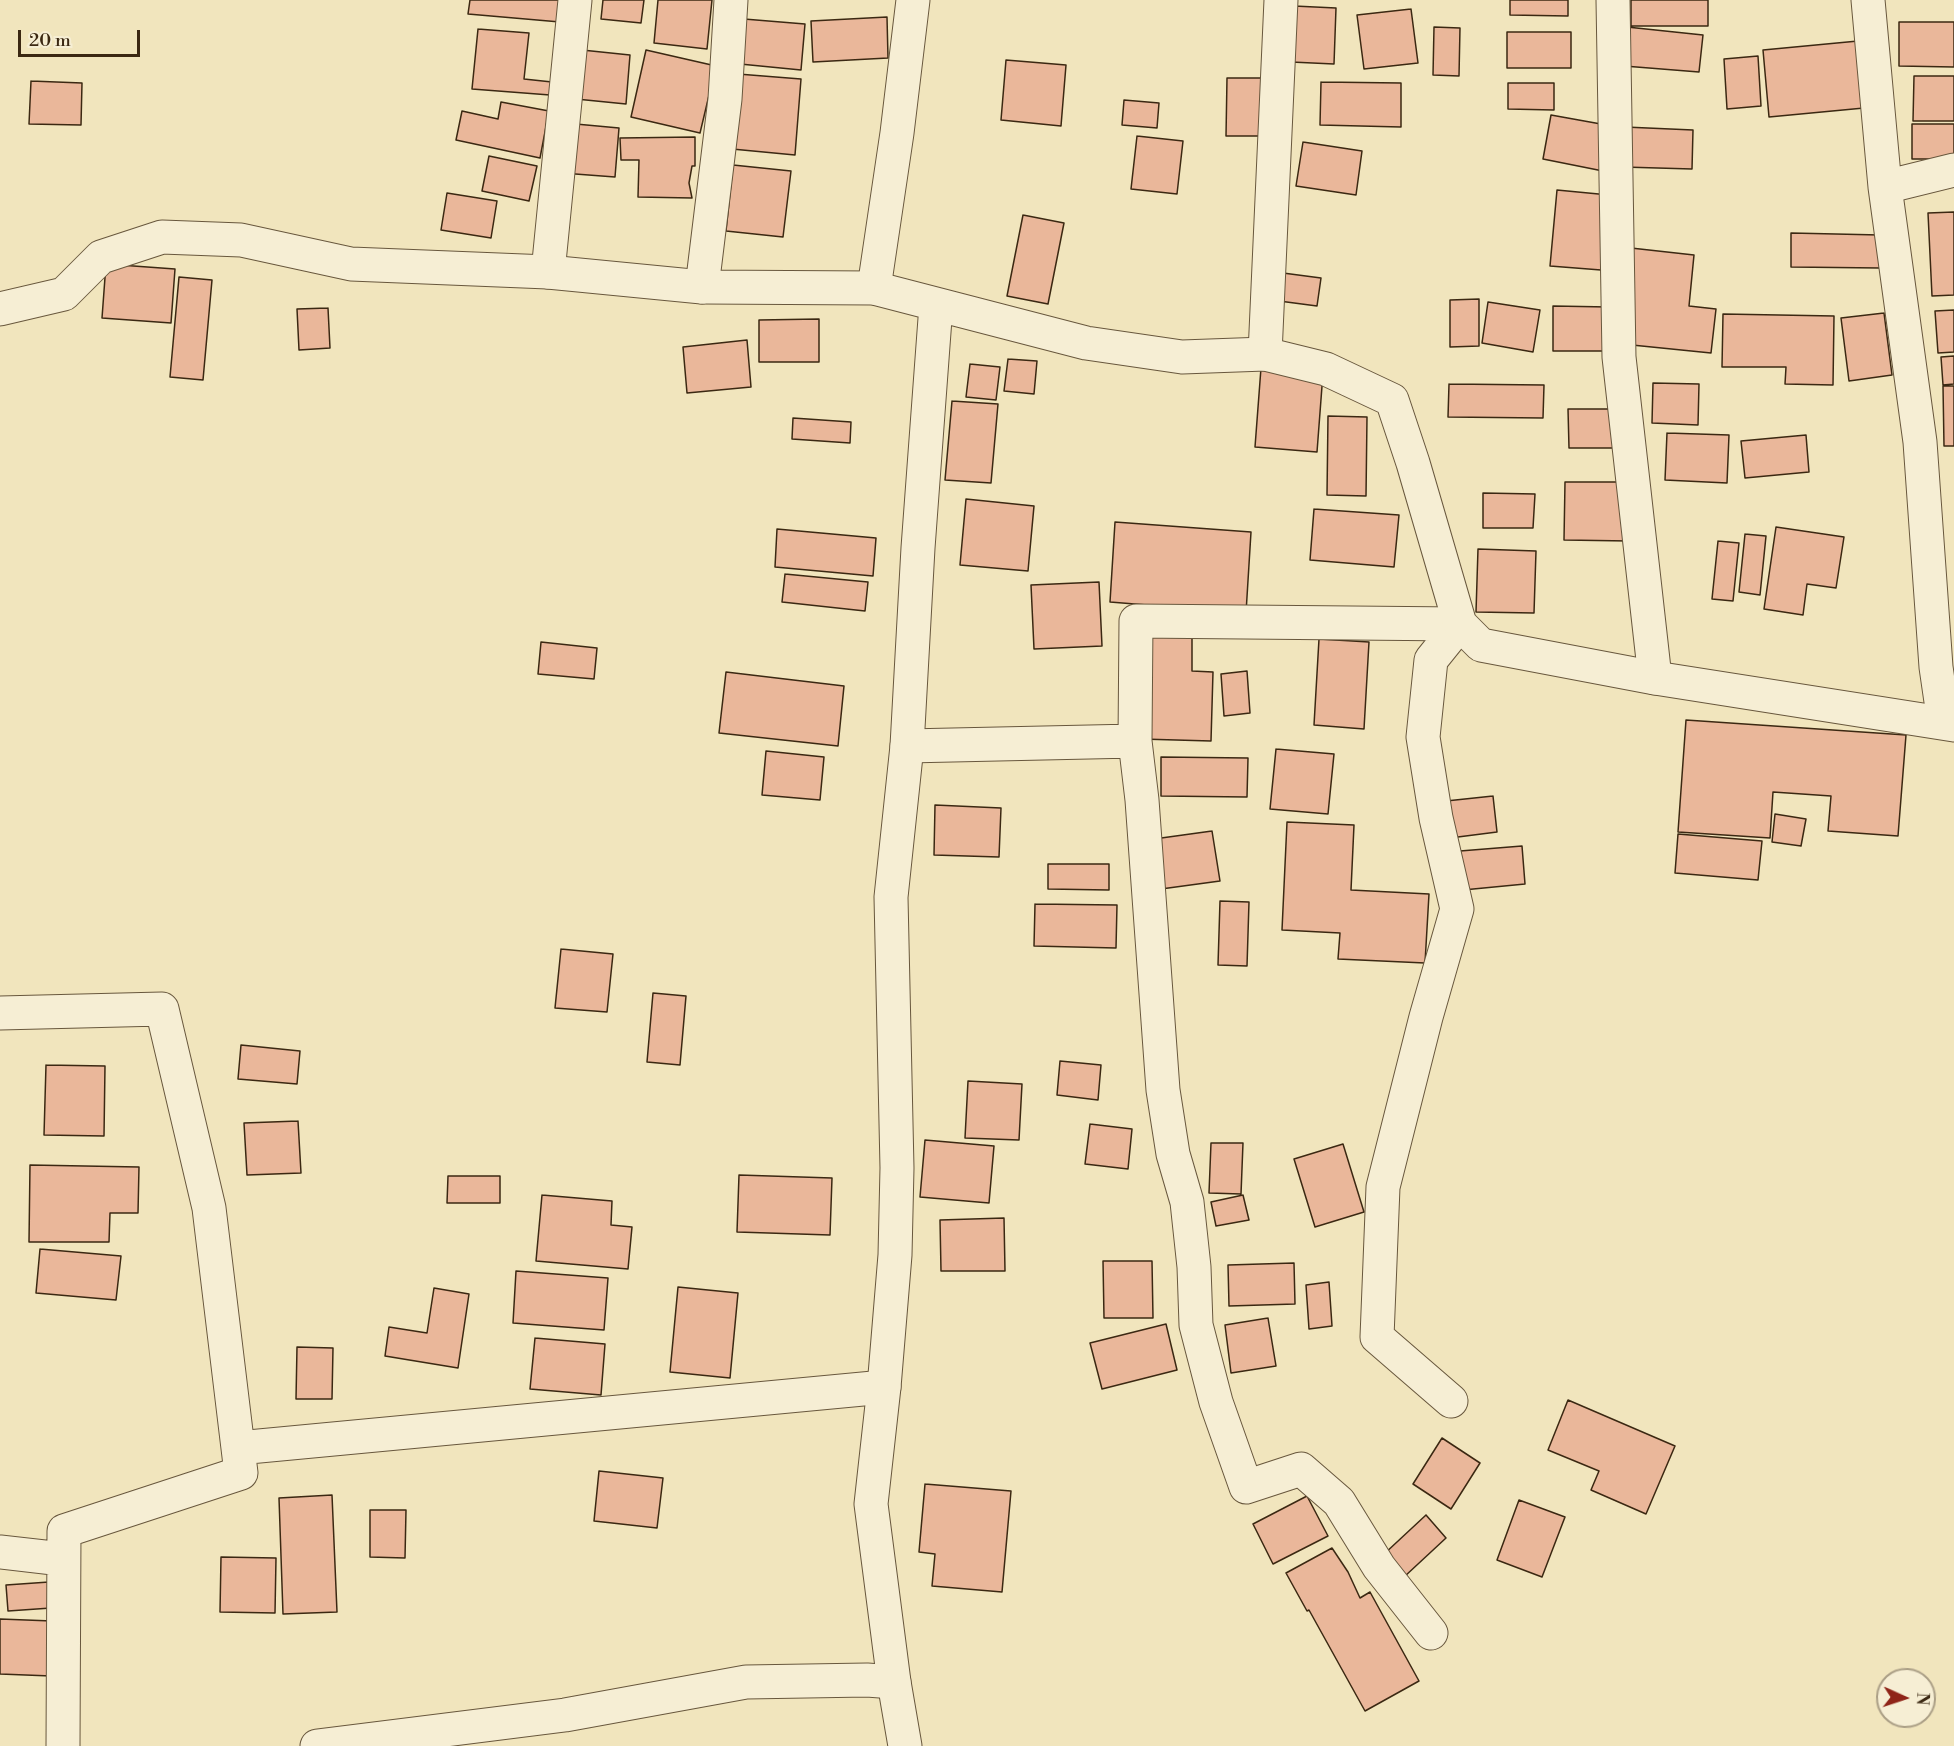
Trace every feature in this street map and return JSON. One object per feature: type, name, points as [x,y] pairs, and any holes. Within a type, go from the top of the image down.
[{"type":"street","points":[[549,272],[575,0]]},
{"type":"street","points":[[702,287],[725,99],[731,0]]},
{"type":"street","points":[[874,288],[897,133],[913,0]]},
{"type":"street","points":[[1265,354],[1281,0]]},
{"type":"street","points":[[1613,0],[1619,357],[1655,678]]},
{"type":"street","points":[[0,309],[64,294],[101,257],[162,237],[241,240],[351,264],[549,272],[702,287],[874,288],[1086,343],[1182,357],[1265,354],[1326,369],[1392,400],[1460,624],[1481,645],[1655,678],[1949,723],[1936,667],[1920,442],[1885,187],[1868,0]]},
{"type":"street","points":[[1885,187],[1954,171]]},
{"type":"street","points":[[905,1746],[894,1682],[871,1504],[895,1255],[897,1168],[891,897],[907,746],[918,548],[936,305]]},
{"type":"street","points":[[1431,1633],[1379,1567],[1338,1502],[1301,1469],[1245,1487],[1216,1402],[1196,1324],[1194,1267],[1187,1202],[1173,1154],[1163,1090],[1142,800],[1135,741],[1136,621],[1460,624]]},
{"type":"street","points":[[1451,1401],[1377,1337],[1383,1187],[1425,1017],[1457,909],[1436,818],[1423,736],[1431,660],[1460,624]]},
{"type":"street","points":[[907,746],[1135,741]]},
{"type":"street","points":[[0,1013],[162,1010],[209,1208],[241,1473],[64,1531],[63,1746]]},
{"type":"street","points":[[238,1449],[884,1387]]},
{"type":"street","points":[[0,1552],[63,1559]]},
{"type":"street","points":[[317,1746],[565,1715],[746,1682],[867,1680],[894,1682]]},
{"type":"building","points":[[470,0],[562,0],[560,22],[468,14]]},
{"type":"building","points":[[603,0],[644,0],[641,23],[601,19]]},
{"type":"building","points":[[658,0],[712,0],[707,49],[654,43]]},
{"type":"building","points":[[1510,0],[1568,0],[1568,16],[1510,15]]},
{"type":"building","points":[[1631,0],[1708,0],[1708,26],[1631,26]]},
{"type":"building","points":[[1294,6],[1336,8],[1334,64],[1291,62]]},
{"type":"building","points":[[1411,9],[1418,63],[1364,69],[1357,15]]},
{"type":"building","points":[[887,17],[888,58],[813,62],[811,21]]},
{"type":"building","points":[[744,19],[805,24],[801,70],[740,64]]},
{"type":"building","points":[[1899,22],[1954,22],[1954,67],[1899,66]]},
{"type":"building","points":[[1434,27],[1460,28],[1459,76],[1433,75]]},
{"type":"building","points":[[1627,27],[1703,35],[1699,72],[1624,66]]},
{"type":"building","points":[[478,29],[529,33],[524,79],[552,82],[550,95],[472,89]]},
{"type":"building","points":[[1507,32],[1571,32],[1571,68],[1507,68]]},
{"type":"building","points":[[1858,41],[1864,108],[1769,117],[1763,50]]},
{"type":"building","points":[[582,50],[630,55],[626,104],[576,99]]},
{"type":"building","points":[[646,50],[716,66],[700,133],[631,117]]},
{"type":"building","points":[[1758,56],[1761,106],[1727,109],[1724,59]]},
{"type":"building","points":[[1006,60],[1066,65],[1061,126],[1001,120]]},
{"type":"building","points":[[738,74],[801,79],[795,155],[732,149]]},
{"type":"building","points":[[1914,76],[1954,76],[1954,121],[1913,121]]},
{"type":"building","points":[[1227,78],[1268,78],[1267,136],[1226,136]]},
{"type":"building","points":[[31,81],[82,83],[81,125],[29,124]]},
{"type":"building","points":[[1321,82],[1401,83],[1401,127],[1320,125]]},
{"type":"building","points":[[1508,83],[1554,83],[1554,110],[1508,109]]},
{"type":"building","points":[[1124,100],[1159,103],[1157,128],[1122,125]]},
{"type":"building","points":[[501,102],[549,111],[540,158],[456,140],[462,111],[498,119]]},
{"type":"building","points":[[1551,115],[1612,126],[1603,171],[1543,159]]},
{"type":"building","points":[[565,123],[619,128],[615,177],[562,173]]},
{"type":"building","points":[[1912,124],[1954,124],[1954,159],[1912,159]]},
{"type":"building","points":[[1625,127],[1693,130],[1692,169],[1623,167]]},
{"type":"building","points":[[1137,136],[1183,141],[1177,194],[1131,189]]},
{"type":"building","points":[[695,137],[695,166],[692,166],[689,183],[692,198],[638,197],[639,160],[621,160],[620,138]]},
{"type":"building","points":[[1303,142],[1362,151],[1356,195],[1296,186]]},
{"type":"building","points":[[489,156],[537,166],[529,201],[482,191]]},
{"type":"building","points":[[733,165],[791,171],[783,237],[726,231]]},
{"type":"building","points":[[1557,190],[1609,195],[1601,270],[1550,266]]},
{"type":"building","points":[[447,193],[497,201],[491,238],[441,230]]},
{"type":"building","points":[[1954,212],[1954,295],[1932,296],[1928,213]]},
{"type":"building","points":[[1023,215],[1064,223],[1048,304],[1007,296]]},
{"type":"building","points":[[1791,233],[1880,235],[1880,268],[1791,267]]},
{"type":"building","points":[[1631,248],[1694,255],[1689,306],[1716,309],[1711,353],[1622,344]]},
{"type":"building","points":[[106,264],[175,269],[171,323],[102,318]]},
{"type":"building","points":[[1283,273],[1321,278],[1317,306],[1279,301]]},
{"type":"building","points":[[179,277],[212,280],[203,380],[170,377]]},
{"type":"building","points":[[1479,299],[1479,346],[1450,347],[1450,300]]},
{"type":"building","points":[[1488,302],[1540,310],[1533,352],[1482,343]]},
{"type":"building","points":[[1553,306],[1609,307],[1609,351],[1553,351]]},
{"type":"building","points":[[328,308],[330,348],[299,350],[297,309]]},
{"type":"building","points":[[1954,310],[1954,352],[1938,353],[1935,311]]},
{"type":"building","points":[[1884,313],[1892,375],[1849,381],[1841,318]]},
{"type":"building","points":[[1723,314],[1834,316],[1833,385],[1785,384],[1786,367],[1722,367]]},
{"type":"building","points":[[819,319],[819,362],[759,362],[759,320]]},
{"type":"building","points":[[747,340],[751,387],[687,393],[683,347]]},
{"type":"building","points":[[1954,356],[1954,384],[1943,385],[1941,357]]},
{"type":"building","points":[[1008,359],[1037,361],[1034,394],[1004,391]]},
{"type":"building","points":[[970,364],[1000,367],[996,400],[966,397]]},
{"type":"building","points":[[1261,368],[1323,373],[1317,452],[1255,447]]},
{"type":"building","points":[[1653,383],[1699,384],[1698,425],[1652,423]]},
{"type":"building","points":[[1449,384],[1544,385],[1543,418],[1448,417]]},
{"type":"building","points":[[1943,386],[1954,386],[1954,446],[1944,446]]},
{"type":"building","points":[[952,401],[998,404],[991,483],[945,480]]},
{"type":"building","points":[[1568,409],[1623,409],[1624,448],[1569,448]]},
{"type":"building","points":[[1328,416],[1367,417],[1366,496],[1327,495]]},
{"type":"building","points":[[793,418],[851,422],[850,443],[792,439]]},
{"type":"building","points":[[1667,433],[1729,435],[1727,483],[1665,480]]},
{"type":"building","points":[[1806,435],[1809,472],[1745,478],[1741,441]]},
{"type":"building","points":[[1565,482],[1630,482],[1629,541],[1564,540]]},
{"type":"building","points":[[1483,493],[1535,494],[1533,528],[1483,528]]},
{"type":"building","points":[[966,499],[1034,506],[1028,571],[960,565]]},
{"type":"building","points":[[1314,509],[1399,515],[1394,567],[1310,560]]},
{"type":"building","points":[[1115,522],[1251,532],[1246,613],[1110,602]]},
{"type":"building","points":[[1776,527],[1844,537],[1836,588],[1807,584],[1803,615],[1764,609]]},
{"type":"building","points":[[777,529],[876,538],[873,576],[775,567]]},
{"type":"building","points":[[1745,534],[1766,536],[1760,595],[1739,592]]},
{"type":"building","points":[[1718,541],[1739,543],[1733,601],[1712,599]]},
{"type":"building","points":[[1478,549],[1536,551],[1534,613],[1476,612]]},
{"type":"building","points":[[785,574],[868,582],[865,611],[782,602]]},
{"type":"building","points":[[1099,582],[1102,646],[1034,649],[1031,585]]},
{"type":"building","points":[[1144,634],[1192,635],[1192,671],[1213,672],[1211,741],[1141,739]]},
{"type":"building","points":[[1319,639],[1369,642],[1364,729],[1314,725]]},
{"type":"building","points":[[541,642],[597,648],[594,679],[538,674]]},
{"type":"building","points":[[1247,671],[1250,713],[1224,716],[1221,674]]},
{"type":"building","points":[[726,672],[844,686],[838,746],[719,733]]},
{"type":"building","points":[[1686,720],[1906,735],[1898,836],[1828,831],[1831,796],[1773,792],[1770,838],[1678,832]]},
{"type":"building","points":[[1276,749],[1334,754],[1328,814],[1270,809]]},
{"type":"building","points":[[766,751],[824,757],[820,800],[762,795]]},
{"type":"building","points":[[1161,757],[1248,758],[1247,797],[1161,796]]},
{"type":"building","points":[[1493,796],[1497,832],[1450,838],[1446,801]]},
{"type":"building","points":[[935,805],[1001,808],[999,857],[934,855]]},
{"type":"building","points":[[1775,814],[1806,819],[1801,846],[1772,842]]},
{"type":"building","points":[[1287,822],[1354,825],[1351,890],[1429,894],[1425,963],[1338,959],[1340,933],[1282,930]]},
{"type":"building","points":[[1212,831],[1220,881],[1161,889],[1154,839]]},
{"type":"building","points":[[1678,834],[1762,841],[1758,880],[1675,873]]},
{"type":"building","points":[[1522,846],[1525,884],[1463,890],[1460,851]]},
{"type":"building","points":[[1048,864],[1109,864],[1109,890],[1048,889]]},
{"type":"building","points":[[1220,901],[1249,902],[1247,966],[1218,965]]},
{"type":"building","points":[[1035,904],[1117,905],[1116,948],[1034,946]]},
{"type":"building","points":[[561,949],[613,954],[607,1012],[555,1008]]},
{"type":"building","points":[[653,993],[686,996],[680,1065],[647,1062]]},
{"type":"building","points":[[241,1045],[300,1051],[297,1084],[238,1079]]},
{"type":"building","points":[[1060,1061],[1101,1065],[1098,1100],[1057,1095]]},
{"type":"building","points":[[46,1065],[105,1066],[104,1136],[44,1135]]},
{"type":"building","points":[[968,1081],[1022,1084],[1019,1140],[965,1138]]},
{"type":"building","points":[[298,1121],[301,1173],[247,1175],[244,1123]]},
{"type":"building","points":[[1090,1124],[1132,1129],[1128,1169],[1085,1164]]},
{"type":"building","points":[[925,1140],[994,1146],[989,1203],[920,1197]]},
{"type":"building","points":[[1211,1143],[1243,1143],[1241,1194],[1209,1193]]},
{"type":"building","points":[[1343,1144],[1364,1212],[1315,1227],[1294,1159]]},
{"type":"building","points":[[30,1165],[139,1167],[138,1213],[110,1213],[109,1242],[29,1242]]},
{"type":"building","points":[[739,1175],[832,1178],[830,1235],[737,1232]]},
{"type":"building","points":[[448,1176],[500,1176],[500,1203],[447,1203]]},
{"type":"building","points":[[542,1195],[612,1201],[611,1225],[632,1227],[628,1269],[536,1261]]},
{"type":"building","points":[[1243,1195],[1249,1220],[1216,1226],[1211,1202]]},
{"type":"building","points":[[1004,1218],[1005,1271],[941,1271],[940,1220]]},
{"type":"building","points":[[40,1249],[121,1256],[116,1300],[36,1293]]},
{"type":"building","points":[[1103,1261],[1152,1261],[1153,1318],[1104,1318]]},
{"type":"building","points":[[1294,1263],[1295,1304],[1229,1306],[1228,1265]]},
{"type":"building","points":[[516,1271],[608,1278],[604,1330],[513,1323]]},
{"type":"building","points":[[1329,1282],[1332,1326],[1309,1329],[1306,1285]]},
{"type":"building","points":[[678,1287],[738,1293],[730,1378],[670,1372]]},
{"type":"building","points":[[434,1288],[469,1294],[458,1368],[385,1356],[389,1327],[427,1333]]},
{"type":"building","points":[[1268,1318],[1276,1366],[1231,1373],[1225,1325]]},
{"type":"building","points":[[1166,1324],[1177,1370],[1102,1389],[1090,1343]]},
{"type":"building","points":[[535,1338],[605,1344],[601,1395],[530,1389]]},
{"type":"building","points":[[297,1347],[333,1348],[332,1399],[296,1399]]},
{"type":"building","points":[[1568,1400],[1675,1446],[1646,1514],[1591,1490],[1599,1471],[1548,1450]]},
{"type":"building","points":[[1442,1438],[1480,1463],[1451,1509],[1413,1484]]},
{"type":"building","points":[[599,1471],[663,1478],[657,1528],[594,1521]]},
{"type":"building","points":[[925,1484],[1011,1491],[1002,1592],[932,1586],[935,1554],[919,1552]]},
{"type":"building","points":[[332,1495],[337,1612],[283,1614],[279,1498]]},
{"type":"building","points":[[1307,1496],[1328,1536],[1273,1564],[1253,1524]]},
{"type":"building","points":[[1519,1500],[1565,1517],[1542,1577],[1497,1560]]},
{"type":"building","points":[[370,1510],[406,1510],[405,1558],[370,1557]]},
{"type":"building","points":[[1426,1515],[1446,1538],[1404,1577],[1383,1555]]},
{"type":"building","points":[[1332,1548],[1348,1572],[1360,1598],[1370,1592],[1419,1681],[1365,1711],[1286,1573]]},
{"type":"building","points":[[221,1557],[276,1558],[275,1613],[220,1612]]},
{"type":"building","points":[[49,1582],[51,1608],[8,1611],[6,1585]]},
{"type":"building","points":[[0,1619],[52,1621],[51,1676],[0,1674]]}]
